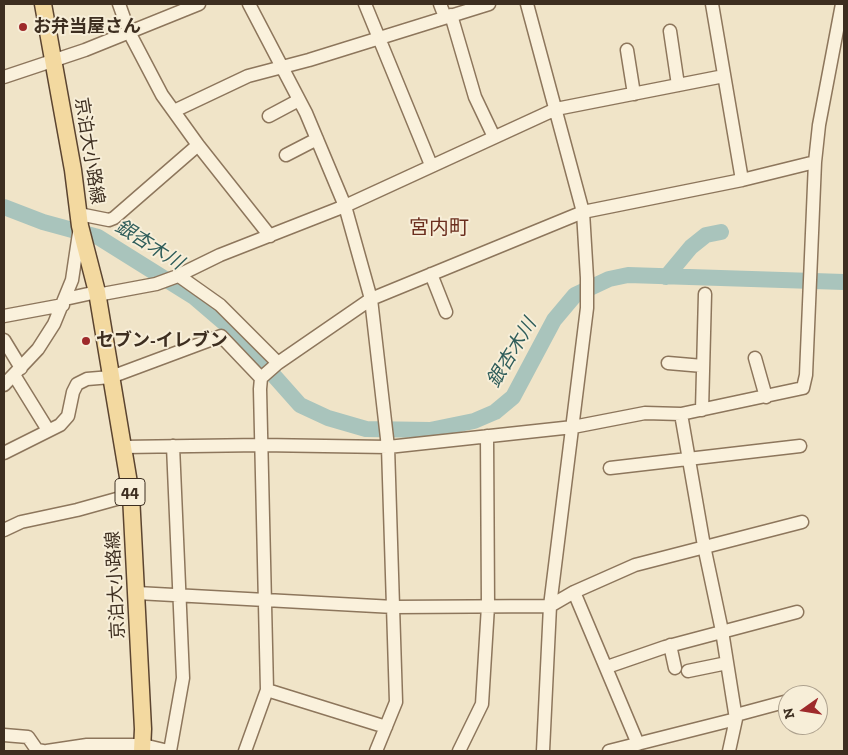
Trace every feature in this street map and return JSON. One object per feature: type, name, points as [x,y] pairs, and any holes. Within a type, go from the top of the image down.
[{"type":"main road","name":"京泊大小路線","points":[[43,4],[80,229],[97,294],[131,495],[137,593],[142,748]]},
{"type":"street","points":[[119,4],[129,32],[162,95],[198,145],[270,236]]},
{"type":"street","points":[[4,77],[53,61],[199,4]]},
{"type":"street","points":[[249,4],[299,100],[345,206],[371,299],[388,447],[396,702],[376,751]]},
{"type":"street","points":[[365,4],[431,165]]},
{"type":"street","points":[[440,4],[448,16],[475,97],[494,137]]},
{"type":"street","points":[[174,112],[248,76],[489,4]]},
{"type":"street","points":[[527,4],[583,212],[587,278],[587,308],[550,606],[543,751]]},
{"type":"street","points":[[712,4],[742,180]]},
{"type":"street","points":[[123,447],[261,445],[388,447],[573,427],[645,413],[681,414],[798,391],[803,388],[806,384],[815,162],[819,126],[842,4]]},
{"type":"street","points":[[670,30],[678,85]]},
{"type":"street","points":[[627,50],[634,94]]},
{"type":"street","points":[[4,316],[97,294],[156,284],[220,255],[345,206],[556,109],[724,76]]},
{"type":"street","points":[[269,116],[299,100]]},
{"type":"street","points":[[286,155],[317,139]]},
{"type":"street","points":[[4,385],[13,366],[46,337],[64,302],[72,280],[80,229],[114,218],[198,145]]},
{"type":"street","points":[[261,378],[278,363],[371,299],[583,212],[742,180],[815,162]]},
{"type":"street","points":[[432,274],[446,312]]},
{"type":"street","points":[[177,276],[220,305],[278,363]]},
{"type":"street","points":[[702,410],[705,294]]},
{"type":"street","points":[[4,453],[60,424],[68,416],[73,392],[77,384],[86,379],[111,377],[221,336],[261,378],[261,445],[268,690],[245,751]]},
{"type":"street","points":[[4,340],[13,366],[48,430]]},
{"type":"street","points":[[755,358],[766,397]]},
{"type":"street","points":[[668,363],[703,366]]},
{"type":"street","points":[[681,414],[704,546],[722,631],[736,717],[729,751]]},
{"type":"street","points":[[459,751],[482,704],[488,606],[487,436]]},
{"type":"street","points":[[4,735],[28,737],[37,750],[45,751],[87,745],[169,751],[183,678],[172,446]]},
{"type":"street","points":[[610,468],[800,446]]},
{"type":"street","points":[[4,530],[21,522],[77,510],[131,495]]},
{"type":"street","points":[[137,593],[394,607],[550,606],[574,592],[635,566],[704,546],[802,522]]},
{"type":"street","points":[[574,592],[638,744]]},
{"type":"street","points":[[607,667],[670,645],[722,631],[743,620],[798,612]]},
{"type":"street","points":[[670,645],[675,668]]},
{"type":"street","points":[[688,671],[727,662]]},
{"type":"street","points":[[268,690],[386,727]]},
{"type":"street","points":[[609,751],[778,704]]},
{"type":"waterway","name":"銀杏木川","points":[[4,207],[43,222],[98,237],[194,297],[236,333],[300,405],[328,418],[366,429],[430,430],[474,421],[495,412],[513,397],[554,320],[575,295],[609,279],[628,275],[844,282]]},
{"type":"waterway","points":[[666,277],[691,247],[706,235],[721,232]]},
{"type":"place","name":"お弁当屋さん","points":[[23,27]]},
{"type":"place","name":"セブン-イレブン","points":[[86,341]]},
{"type":"district","name":"宮内町","points":[[439,228]]}]
